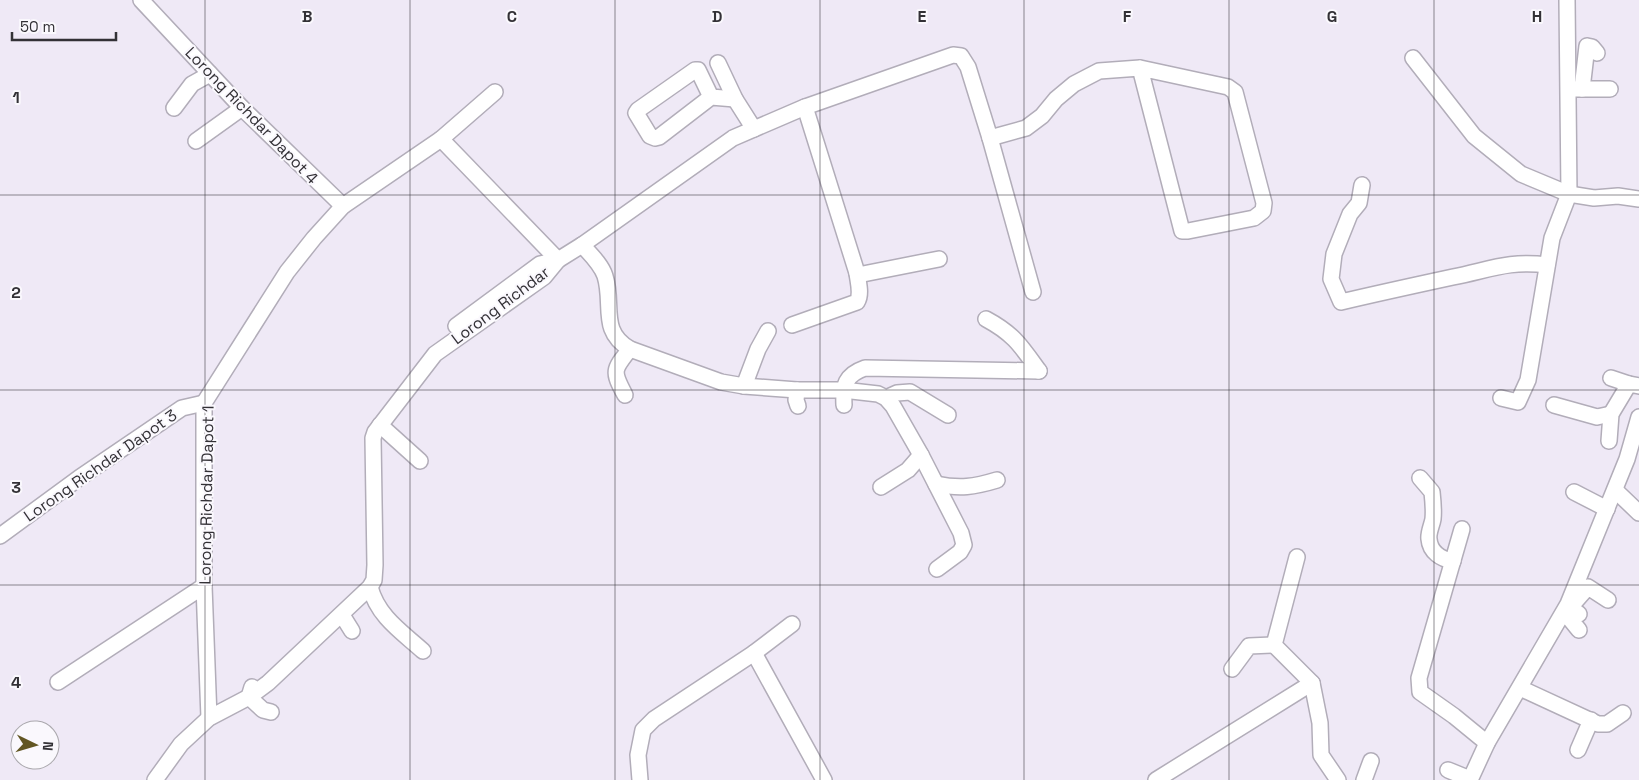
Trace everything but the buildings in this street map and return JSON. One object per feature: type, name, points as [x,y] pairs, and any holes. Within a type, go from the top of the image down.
[{"type":"street","name":"Lorong Richdar Dapot 4","points":[[142,0],[242,108],[343,206]]},
{"type":"street","points":[[1501,398],[1518,402],[1528,380],[1552,238],[1569,194],[1575,89],[1566,0]]},
{"type":"street","points":[[1575,89],[1587,46],[1592,47],[1597,53]]},
{"type":"street","points":[[441,139],[558,260],[733,138],[805,107],[953,55],[961,56],[968,67],[990,138],[1033,292]]},
{"type":"street","points":[[1412,58],[1474,136],[1521,174],[1569,194],[1594,198],[1618,196],[1639,199]]},
{"type":"street","points":[[718,64],[735,99],[754,130]]},
{"type":"street","points":[[990,138],[1026,128],[1042,116],[1056,99],[1074,84],[1098,71],[1140,68],[1228,87],[1235,92],[1264,203],[1263,211],[1254,218],[1188,232],[1182,231],[1140,68]]},
{"type":"street","points":[[711,97],[698,70],[695,70],[636,113],[650,136],[659,137],[711,97],[724,78]]},
{"type":"street","points":[[174,108],[192,84],[210,74]]},
{"type":"street","points":[[1575,89],[1610,89]]},
{"type":"street","name":"Lorong Richdar Dapot 1","points":[[209,718],[204,586],[204,403],[287,272],[343,206],[441,139],[495,92]]},
{"type":"street","points":[[711,97],[735,99]]},
{"type":"street","points":[[792,325],[857,302],[860,299],[857,273],[805,107]]},
{"type":"street","points":[[196,141],[242,108]]},
{"type":"street","points":[[1362,185],[1359,202],[1350,214],[1334,254],[1331,278],[1341,302],[1502,265],[1528,262],[1547,265]]},
{"type":"street","points":[[582,245],[599,264],[605,277],[612,331],[620,344],[721,382],[844,397],[878,394],[886,398],[893,406],[921,455],[961,533],[964,544],[960,552],[937,569]]},
{"type":"street","points":[[857,273],[863,274],[939,259]]},
{"type":"street","name":"Lorong Richdar","points":[[370,587],[374,580],[375,565],[373,438],[380,425],[435,354],[544,277],[558,260]]},
{"type":"street","name":"Lorong Richdar","points":[[249,697],[252,686],[261,676],[361,586],[364,581],[366,571],[364,442],[366,434],[375,421],[433,344],[540,264],[558,260]]},
{"type":"street","points":[[844,397],[848,380],[854,372],[865,368],[1039,371],[1017,340],[1004,329],[986,319]]},
{"type":"street","points":[[744,386],[758,349],[768,331]]},
{"type":"street","points":[[625,395],[616,378],[618,366],[630,349]]},
{"type":"street","points":[[1609,441],[1611,414],[1634,385],[1610,378]]},
{"type":"street","points":[[797,390],[796,400],[798,406]]},
{"type":"street","points":[[886,398],[910,392],[948,415]]},
{"type":"street","name":"Lorong Richdar Dapot 3","points":[[0,536],[79,478],[182,408],[204,403]]},
{"type":"street","points":[[1554,405],[1597,417],[1611,414]]},
{"type":"street","points":[[1579,630],[1570,619],[1607,509],[1615,490],[1633,461],[1639,417]]},
{"type":"street","points":[[380,425],[420,461]]},
{"type":"street","points":[[881,487],[901,476],[921,455]]},
{"type":"street","points":[[1420,478],[1432,492],[1433,517],[1428,538],[1432,549],[1445,560],[1453,561]]},
{"type":"street","points":[[936,484],[954,488],[975,487],[997,480]]},
{"type":"street","points":[[1615,490],[1639,514]]},
{"type":"street","points":[[1574,492],[1607,509]]},
{"type":"street","points":[[1462,529],[1419,678],[1420,692],[1487,743]]},
{"type":"street","points":[[1274,645],[1297,557]]},
{"type":"street","points":[[58,682],[204,586]]},
{"type":"street","points":[[155,780],[181,744],[209,718],[249,697],[268,682],[370,587],[374,601],[391,623],[423,651]]},
{"type":"street","points":[[1448,770],[1470,780],[1487,743],[1520,688],[1588,588],[1608,600]]},
{"type":"street","points":[[342,615],[352,630]]},
{"type":"street","points":[[640,780],[638,755],[643,730],[648,724],[754,653],[792,624]]},
{"type":"street","points":[[1232,668],[1249,646],[1274,645],[1312,682],[1320,723],[1321,755],[1338,780]]},
{"type":"street","points":[[754,653],[824,780]]},
{"type":"street","points":[[1156,780],[1312,682]]},
{"type":"street","points":[[1520,688],[1598,724],[1607,724],[1623,712]]},
{"type":"street","points":[[249,697],[263,710],[271,712]]},
{"type":"street","points":[[1578,750],[1591,720]]},
{"type":"street","points":[[1364,780],[1371,761]]}]
